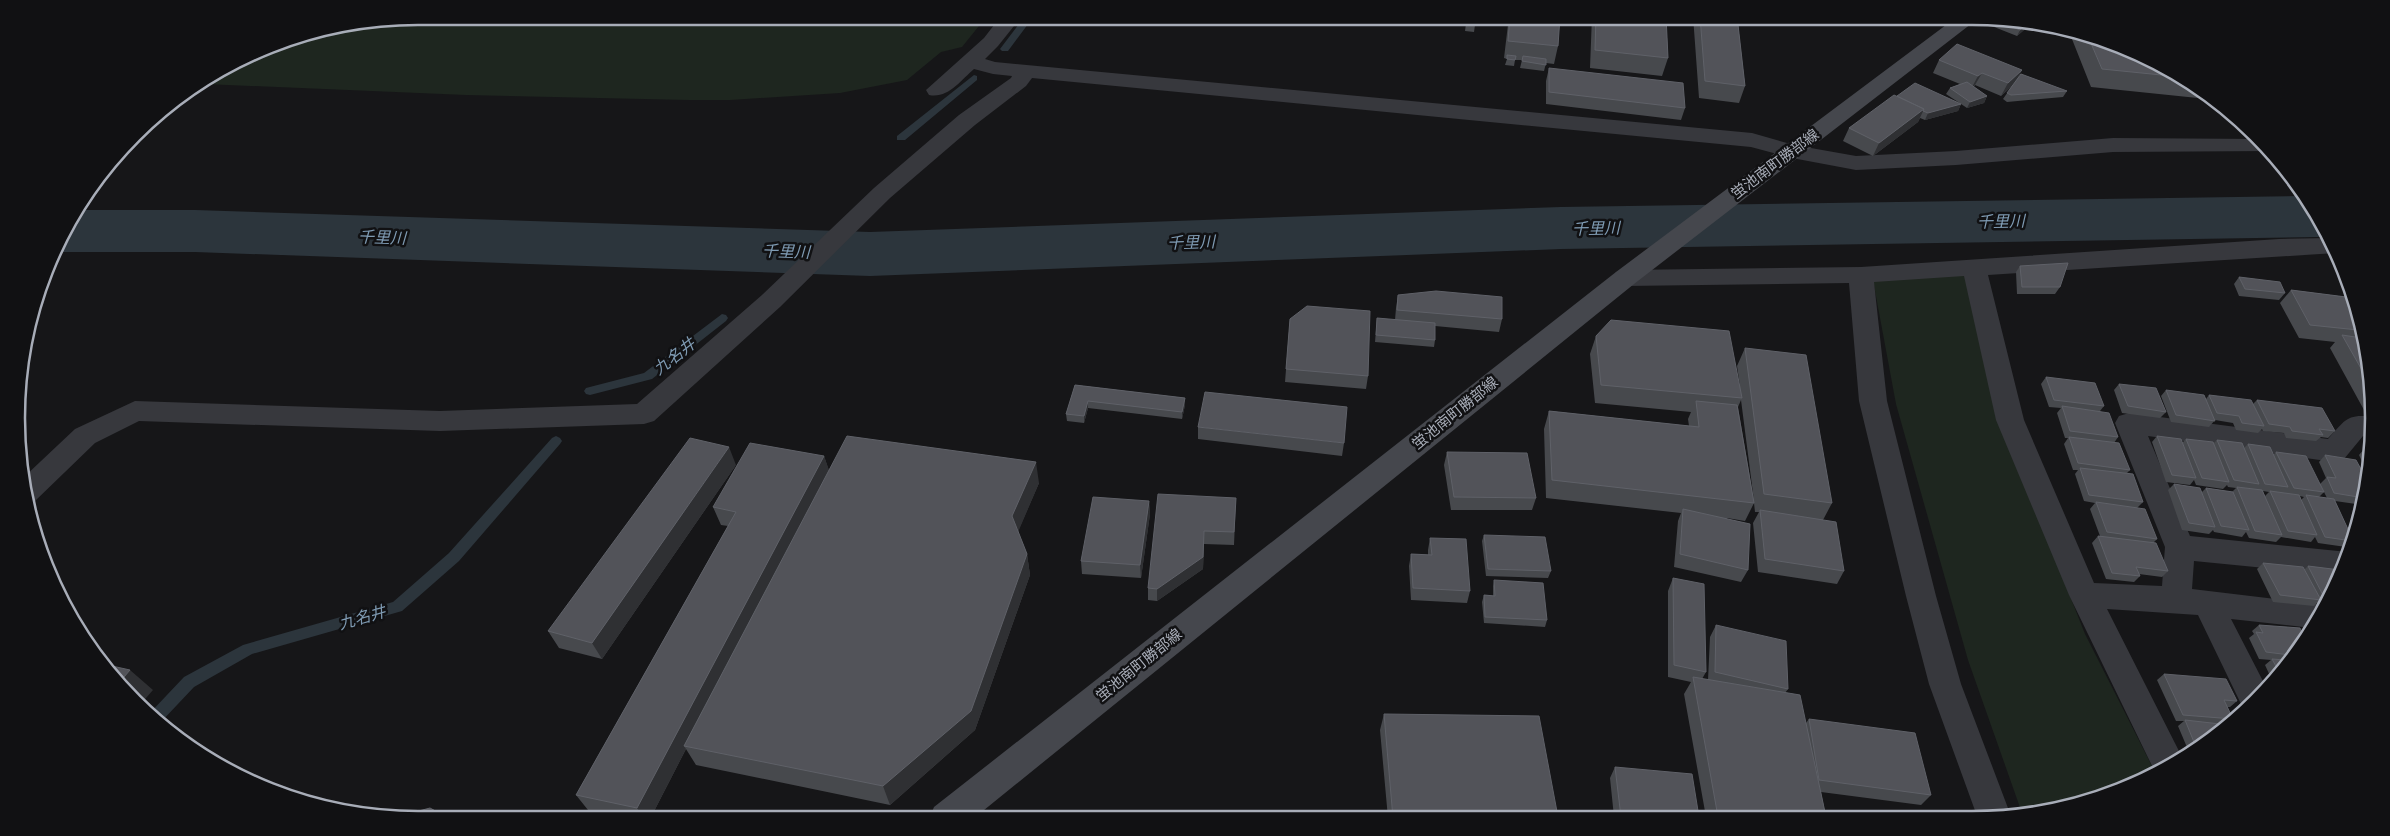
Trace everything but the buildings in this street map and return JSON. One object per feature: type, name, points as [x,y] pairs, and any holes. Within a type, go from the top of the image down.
[{"type":"street","points":[[937,90],[991,42],[1005,25]]},
{"type":"street","name":"蛍池南町勝部線","points":[[956,811],[1634,271],[1959,25]]},
{"type":"street","points":[[970,61],[993,68],[1752,140],[1792,152],[1856,163],[1956,158],[2113,145],[2255,146]]},
{"type":"street","points":[[31,487],[85,436],[135,411],[440,421],[644,414],[779,294],[882,193],[966,120],[1019,82],[1024,71]]},
{"type":"street","points":[[1634,271],[1861,274],[2279,247],[2325,246]]},
{"type":"street","points":[[1974,267],[2010,420],[2084,595],[2166,759]]},
{"type":"street","points":[[1861,274],[1873,401],[1921,596],[1945,684],[1992,810]]},
{"type":"street","points":[[2176,600],[2180,547],[2129,423],[2334,451],[2357,425],[2365,426]]},
{"type":"street","points":[[2180,547],[2337,562]]},
{"type":"street","points":[[2084,595],[2176,600],[2311,615]]},
{"type":"street","points":[[2208,604],[2253,693]]},
{"type":"shaded area","points":[[980,25],[962,47],[941,52],[907,80],[840,93],[730,100],[466,95],[211,84],[268,55],[316,38],[367,28],[392,26]]},
{"type":"shaded area","points":[[1966,274],[2001,422],[2085,634],[2152,767],[2122,781],[2074,798],[2020,808],[1968,660],[1896,404],[1873,280]]},
{"type":"waterway","name":"九名井","points":[[1005,49],[1023,25]]},
{"type":"waterway","name":"九名井","points":[[901,138],[974,78]]},
{"type":"waterway","name":"千里川","points":[[73,231],[195,231],[870,254],[1561,228],[2309,216]]},
{"type":"waterway","name":"九名井","points":[[590,391],[648,376],[722,318]]},
{"type":"waterway","name":"九名井","points":[[159,713],[189,682],[248,649],[397,607],[454,557],[556,441]]}]
